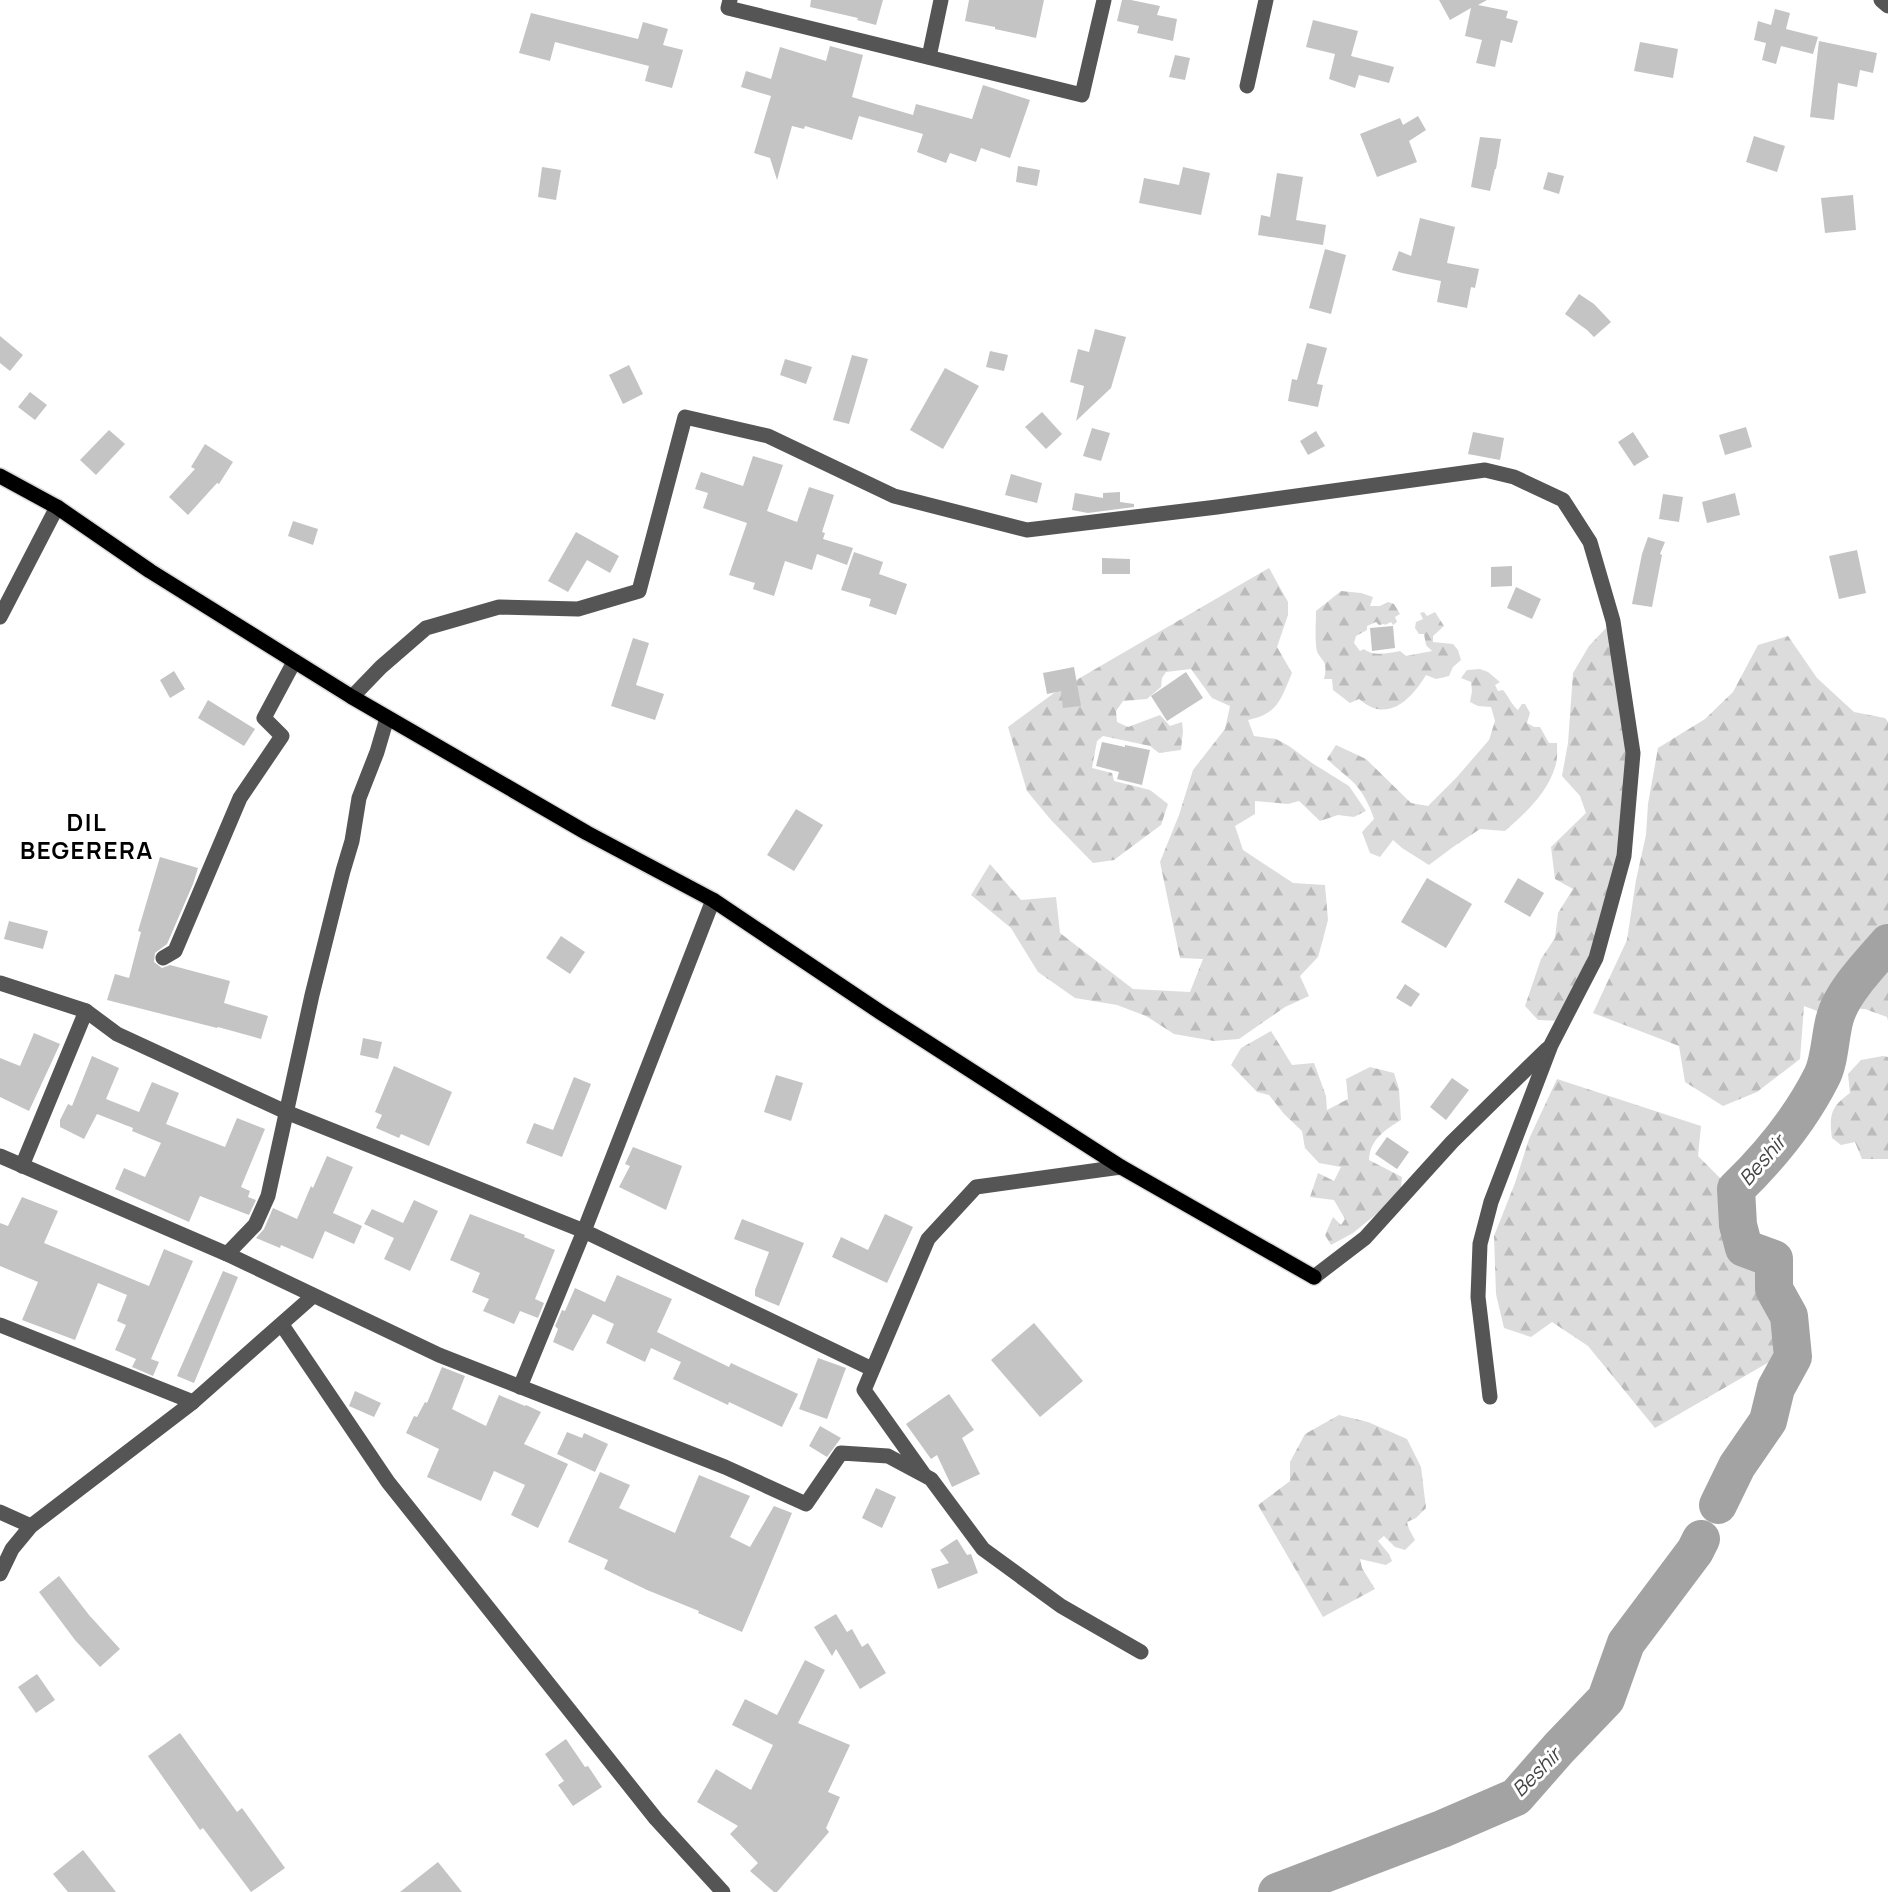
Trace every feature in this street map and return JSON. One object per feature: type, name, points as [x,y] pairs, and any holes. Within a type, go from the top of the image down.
[{"type":"main road","points":[[0,476],[57,507],[150,571],[387,718],[587,833],[713,900],[890,1019],[1120,1167],[1314,1277]]},
{"type":"street","points":[[730,0],[728,8],[1082,94],[1104,0]]},
{"type":"street","points":[[929,57],[941,0]]},
{"type":"street","points":[[1247,86],[1266,0]]},
{"type":"street","points":[[1881,0],[1888,6]]},
{"type":"street","points":[[352,697],[381,667],[426,628],[499,607],[578,609],[639,591],[685,417],[768,436],[894,496],[1027,530],[1217,507],[1485,470],[1514,477],[1563,500],[1590,542],[1614,621],[1633,753],[1624,856],[1596,958],[1551,1045],[1491,1202],[1480,1244],[1478,1297],[1490,1397]]},
{"type":"street","points":[[0,616],[57,507]]},
{"type":"street","points":[[164,958],[175,951],[212,869],[240,798],[282,736],[264,718],[294,662]]},
{"type":"street","points":[[226,1254],[255,1225],[268,1196],[318,973],[352,841],[359,798],[387,718]]},
{"type":"street","points":[[520,1387],[584,1231],[713,900]]},
{"type":"street","points":[[0,983],[86,1011],[117,1034],[286,1112],[584,1231],[872,1369]]},
{"type":"street","points":[[22,1166],[86,1011]]},
{"type":"street","points":[[1314,1277],[1365,1238],[1452,1142],[1551,1045]]},
{"type":"street","points":[[0,1156],[226,1254],[439,1355],[725,1467],[806,1504],[841,1453],[888,1456],[931,1479],[983,1549],[1061,1606],[1141,1652]]},
{"type":"street","points":[[924,1476],[864,1390],[928,1239],[976,1187],[1120,1167]]},
{"type":"street","points":[[0,1574],[12,1549],[31,1526],[193,1402],[313,1296]]},
{"type":"street","points":[[282,1324],[388,1482],[656,1819],[723,1892]]},
{"type":"street","points":[[0,1325],[193,1402]]},
{"type":"street","points":[[0,1512],[31,1526]]},
{"type":"green space","points":[[1269,568],[1288,602],[1288,615],[1277,647],[1292,673],[1277,704],[1266,714],[1248,720],[1254,736],[1276,739],[1349,786],[1366,811],[1354,817],[1338,815],[1320,821],[1299,801],[1288,804],[1255,801],[1255,814],[1235,826],[1243,850],[1293,883],[1325,885],[1328,920],[1318,957],[1300,976],[1309,996],[1285,1007],[1239,1039],[1214,1041],[1174,1034],[1146,1016],[1117,1005],[1075,998],[1038,972],[1011,928],[971,895],[990,864],[1021,900],[1056,897],[1060,933],[1133,989],[1190,992],[1203,959],[1180,958],[1160,862],[1179,815],[1193,770],[1225,729],[1230,706],[1212,698],[1191,669],[1166,672],[1162,678],[1161,687],[1147,699],[1123,701],[1116,711],[1117,722],[1128,727],[1160,715],[1170,726],[1182,722],[1181,750],[1159,753],[1150,746],[1103,736],[1097,741],[1092,768],[1112,773],[1114,781],[1150,790],[1168,804],[1161,825],[1114,860],[1093,863],[1051,820],[1027,791],[1008,727],[1054,693]]},
{"type":"green space","points":[[1341,591],[1373,597],[1370,606],[1380,606],[1388,602],[1394,604],[1400,614],[1395,617],[1397,622],[1393,625],[1391,622],[1379,625],[1376,622],[1367,626],[1367,630],[1356,636],[1354,643],[1360,651],[1364,649],[1381,654],[1400,651],[1406,656],[1432,651],[1426,645],[1424,634],[1419,634],[1415,628],[1416,622],[1423,619],[1420,613],[1424,612],[1427,616],[1435,612],[1444,626],[1433,636],[1433,642],[1453,644],[1461,660],[1453,667],[1449,676],[1436,679],[1426,675],[1413,693],[1397,706],[1379,709],[1359,699],[1350,703],[1333,690],[1332,679],[1324,679],[1325,667],[1316,646],[1316,611]]},
{"type":"green space","points":[[1606,628],[1616,647],[1630,754],[1621,854],[1600,928],[1563,1021],[1538,1020],[1525,1006],[1541,959],[1555,938],[1558,913],[1573,889],[1555,879],[1551,847],[1586,813],[1580,796],[1562,776],[1568,743],[1573,673],[1589,646]]},
{"type":"green space","points":[[1788,636],[1817,678],[1854,712],[1885,718],[1888,722],[1888,935],[1859,968],[1825,1014],[1804,1006],[1800,1059],[1757,1092],[1723,1106],[1685,1082],[1679,1046],[1593,1013],[1627,940],[1636,880],[1646,835],[1648,804],[1658,748],[1705,719],[1733,692],[1758,645]]},
{"type":"green space","points":[[1480,669],[1488,672],[1500,682],[1495,685],[1498,691],[1503,690],[1518,710],[1522,704],[1525,704],[1530,713],[1527,723],[1540,727],[1549,743],[1557,743],[1556,764],[1547,786],[1505,831],[1480,829],[1429,865],[1393,840],[1380,857],[1370,853],[1362,832],[1374,819],[1368,804],[1356,785],[1327,759],[1336,745],[1366,759],[1411,803],[1428,806],[1489,740],[1495,721],[1491,707],[1478,706],[1470,702],[1471,682],[1461,678],[1467,670]]},
{"type":"green space","points":[[1888,948],[1888,1021],[1887,1017],[1865,1009],[1845,1008],[1853,988]]},
{"type":"green space","points":[[1271,1031],[1292,1065],[1314,1063],[1326,1096],[1327,1110],[1348,1099],[1346,1079],[1370,1067],[1394,1073],[1399,1089],[1401,1120],[1375,1141],[1369,1160],[1402,1177],[1401,1188],[1380,1211],[1353,1233],[1331,1245],[1325,1235],[1333,1217],[1341,1225],[1345,1219],[1334,1200],[1310,1197],[1318,1173],[1334,1181],[1341,1167],[1319,1163],[1305,1148],[1302,1131],[1269,1095],[1257,1092],[1231,1065],[1241,1048]]},
{"type":"green space","points":[[1888,1057],[1888,1159],[1862,1159],[1855,1142],[1841,1145],[1832,1138],[1831,1117],[1835,1107],[1850,1093],[1848,1074],[1861,1060]]},
{"type":"green space","points":[[1557,1079],[1701,1126],[1698,1156],[1732,1190],[1741,1251],[1771,1262],[1770,1287],[1786,1324],[1788,1351],[1655,1428],[1588,1346],[1552,1322],[1531,1337],[1504,1328],[1496,1294],[1494,1236],[1529,1139]]},
{"type":"green space","points":[[1339,1415],[1368,1422],[1407,1439],[1421,1467],[1426,1508],[1416,1518],[1407,1522],[1415,1540],[1405,1550],[1395,1547],[1384,1536],[1378,1541],[1392,1561],[1386,1565],[1360,1559],[1362,1568],[1375,1589],[1323,1617],[1258,1505],[1290,1481],[1290,1462],[1305,1434]]},
{"type":"building","points":[[811,0],[883,0],[876,25],[857,20],[858,18],[810,7]]},
{"type":"building","points":[[969,0],[1044,0],[1036,38],[965,21]]},
{"type":"building","points":[[1122,0],[1160,6],[1157,15],[1177,19],[1173,41],[1137,33],[1139,26],[1117,21]]},
{"type":"building","points":[[1439,0],[1487,0],[1478,5],[1508,11],[1506,18],[1518,21],[1512,43],[1501,40],[1495,67],[1476,63],[1482,40],[1465,36],[1471,8],[1450,20]]},
{"type":"building","points":[[1775,9],[1790,13],[1786,29],[1818,37],[1813,54],[1781,46],[1776,64],[1762,60],[1766,43],[1754,40],[1758,21],[1771,25]]},
{"type":"building","points":[[531,13],[638,39],[643,22],[668,29],[663,45],[683,50],[672,88],[645,81],[649,66],[555,42],[550,61],[519,53]]},
{"type":"building","points":[[1313,20],[1358,31],[1351,56],[1394,67],[1389,83],[1359,75],[1355,88],[1329,79],[1335,54],[1306,47]]},
{"type":"building","points":[[1819,41],[1877,53],[1873,73],[1860,70],[1857,87],[1838,83],[1834,120],[1810,117]]},
{"type":"building","points":[[1640,42],[1678,49],[1673,78],[1634,71]]},
{"type":"building","points":[[830,46],[863,55],[852,97],[913,115],[916,104],[972,119],[983,85],[1030,100],[1010,158],[981,148],[976,162],[950,153],[946,163],[917,152],[923,134],[859,116],[852,140],[805,126],[804,129],[792,126],[777,180],[770,158],[754,153],[771,96],[741,87],[746,71],[771,79],[780,47],[826,61]]},
{"type":"building","points":[[1175,55],[1190,58],[1185,80],[1169,77]]},
{"type":"building","points":[[1418,116],[1426,130],[1409,141],[1417,162],[1377,177],[1360,134],[1400,118],[1403,125]]},
{"type":"building","points":[[1754,136],[1785,146],[1777,172],[1746,162]]},
{"type":"building","points":[[1480,137],[1501,139],[1490,191],[1471,187]]},
{"type":"building","points":[[1018,166],[1040,170],[1037,186],[1016,182]]},
{"type":"building","points":[[542,167],[561,170],[556,200],[538,197]]},
{"type":"building","points":[[1183,167],[1210,173],[1201,215],[1139,203],[1144,178],[1179,185]]},
{"type":"building","points":[[1548,172],[1564,176],[1559,194],[1543,189]]},
{"type":"building","points":[[1277,173],[1303,177],[1296,220],[1326,225],[1323,245],[1258,235],[1261,215],[1270,217]]},
{"type":"building","points":[[1853,195],[1856,230],[1825,233],[1821,198]]},
{"type":"building","points":[[1420,218],[1455,227],[1447,263],[1479,269],[1475,288],[1471,287],[1467,308],[1437,302],[1441,281],[1392,270],[1399,251],[1411,256]]},
{"type":"building","points":[[1325,249],[1346,255],[1331,314],[1309,308]]},
{"type":"building","points":[[1579,294],[1594,304],[1611,322],[1594,337],[1565,314]]},
{"type":"building","points":[[1095,329],[1126,337],[1111,388],[1076,421],[1084,386],[1070,382],[1078,349],[1089,352]]},
{"type":"building","points":[[0,336],[23,355],[10,371],[0,363]]},
{"type":"building","points":[[1307,343],[1327,348],[1317,384],[1323,385],[1318,407],[1288,401],[1292,379],[1297,380]]},
{"type":"building","points":[[990,351],[1008,355],[1004,371],[986,367]]},
{"type":"building","points":[[852,355],[868,359],[849,424],[833,420]]},
{"type":"building","points":[[785,359],[812,367],[806,384],[780,375]]},
{"type":"building","points":[[629,365],[643,394],[623,404],[609,375]]},
{"type":"building","points":[[945,368],[979,386],[943,449],[910,430]]},
{"type":"building","points":[[30,392],[47,405],[35,420],[18,407]]},
{"type":"building","points":[[1042,412],[1062,434],[1046,449],[1025,427]]},
{"type":"building","points":[[1746,427],[1752,447],[1725,455],[1719,435]]},
{"type":"building","points":[[1092,428],[1110,433],[1101,461],[1083,456]]},
{"type":"building","points":[[109,430],[125,444],[96,475],[80,460]]},
{"type":"building","points":[[1316,431],[1325,446],[1308,455],[1300,441]]},
{"type":"building","points":[[1473,432],[1504,438],[1500,460],[1468,454]]},
{"type":"building","points":[[1633,432],[1649,457],[1634,466],[1618,442]]},
{"type":"building","points":[[205,444],[233,462],[219,484],[217,483],[188,515],[169,497],[195,469],[191,467]]},
{"type":"building","points":[[753,456],[783,465],[767,511],[797,522],[809,487],[834,495],[822,532],[825,533],[823,539],[853,548],[847,565],[817,554],[812,570],[785,561],[774,596],[753,589],[755,583],[729,575],[747,523],[703,508],[708,493],[695,489],[701,472],[743,486]]},
{"type":"building","points":[[1011,474],[1042,483],[1037,503],[1005,495]]},
{"type":"building","points":[[1120,492],[1120,502],[1134,504],[1134,507],[1088,513],[1072,510],[1075,493],[1103,498],[1103,493]]},
{"type":"building","points":[[1735,493],[1740,515],[1707,523],[1702,502]]},
{"type":"building","points":[[1663,494],[1683,497],[1679,522],[1659,519]]},
{"type":"building","points":[[293,521],[318,529],[313,545],[288,536]]},
{"type":"building","points":[[576,532],[619,556],[610,573],[587,560],[568,592],[548,581]]},
{"type":"building","points":[[1648,537],[1665,542],[1660,554],[1662,555],[1652,607],[1632,604],[1642,554]]},
{"type":"building","points":[[1857,550],[1866,593],[1839,599],[1829,556]]},
{"type":"building","points":[[854,552],[883,562],[879,574],[907,584],[896,615],[869,606],[871,599],[841,590]]},
{"type":"building","points":[[1102,558],[1130,559],[1130,574],[1102,574]]},
{"type":"building","points":[[1512,566],[1512,586],[1491,587],[1491,567]]},
{"type":"building","points":[[1516,587],[1541,599],[1532,619],[1507,608]]},
{"type":"building","points":[[1393,626],[1395,648],[1372,651],[1370,628]]},
{"type":"building","points":[[633,638],[649,643],[636,685],[664,694],[655,720],[611,706]]},
{"type":"building","points":[[1074,667],[1081,706],[1063,708],[1061,691],[1047,694],[1043,673]]},
{"type":"building","points":[[174,671],[185,689],[170,698],[160,680]]},
{"type":"building","points":[[1186,672],[1203,698],[1167,721],[1151,696]]},
{"type":"building","points":[[208,700],[255,729],[244,746],[198,718]]},
{"type":"building","points":[[1102,742],[1150,750],[1142,785],[1117,779],[1119,772],[1096,766]]},
{"type":"building","points":[[796,809],[823,825],[794,871],[767,855]]},
{"type":"building","points":[[160,857],[198,868],[167,944],[155,953],[154,962],[162,968],[170,965],[230,981],[224,1003],[268,1016],[261,1039],[107,1000],[115,974],[129,978],[141,932],[138,931]]},
{"type":"building","points":[[1427,878],[1472,904],[1446,948],[1401,922]]},
{"type":"building","points":[[1518,878],[1544,893],[1530,917],[1504,902]]},
{"type":"building","points":[[9,921],[48,931],[43,949],[4,939]]},
{"type":"building","points":[[561,936],[585,952],[570,974],[546,958]]},
{"type":"building","points":[[1405,984],[1420,994],[1411,1007],[1396,998]]},
{"type":"building","points":[[34,1033],[60,1044],[29,1111],[0,1097],[0,1058],[20,1066]]},
{"type":"building","points":[[363,1038],[382,1042],[378,1059],[360,1055]]},
{"type":"building","points":[[92,1056],[119,1068],[106,1099],[139,1112],[152,1082],[179,1093],[166,1124],[225,1147],[237,1118],[265,1129],[241,1187],[250,1191],[248,1197],[256,1200],[249,1215],[200,1196],[189,1222],[115,1189],[124,1168],[145,1177],[161,1143],[132,1131],[133,1128],[97,1114],[84,1139],[60,1127],[60,1120],[68,1104],[72,1106]]},
{"type":"building","points":[[394,1066],[452,1092],[429,1146],[401,1134],[399,1138],[376,1128],[382,1115],[375,1112]]},
{"type":"building","points":[[776,1075],[803,1083],[791,1121],[764,1112]]},
{"type":"building","points":[[574,1077],[591,1084],[562,1157],[526,1143],[534,1123],[553,1130]]},
{"type":"building","points":[[1452,1078],[1469,1090],[1446,1120],[1430,1107]]},
{"type":"building","points":[[1387,1137],[1409,1152],[1397,1169],[1375,1154]]},
{"type":"building","points":[[633,1147],[682,1166],[666,1210],[619,1187],[630,1166],[625,1164]]},
{"type":"building","points":[[327,1156],[353,1167],[333,1213],[362,1226],[354,1244],[325,1231],[313,1259],[281,1245],[280,1248],[256,1238],[264,1229],[273,1208],[297,1219]]},
{"type":"building","points":[[22,1197],[58,1211],[44,1243],[149,1286],[164,1249],[193,1261],[151,1359],[159,1362],[153,1376],[132,1367],[136,1359],[115,1350],[126,1325],[117,1321],[127,1295],[98,1283],[75,1340],[22,1320],[38,1282],[0,1266],[0,1223],[8,1226]]},
{"type":"building","points":[[414,1200],[438,1211],[410,1271],[384,1259],[394,1238],[364,1224],[372,1209],[403,1223]]},
{"type":"building","points":[[470,1214],[525,1235],[524,1237],[555,1250],[535,1299],[544,1303],[538,1318],[520,1311],[514,1324],[483,1311],[489,1299],[472,1292],[480,1273],[450,1260]]},
{"type":"building","points":[[885,1214],[913,1227],[887,1283],[832,1257],[841,1237],[868,1250]]},
{"type":"building","points":[[742,1219],[804,1243],[779,1306],[755,1296],[755,1290],[769,1252],[734,1239]]},
{"type":"building","points":[[223,1271],[238,1277],[194,1383],[177,1376]]},
{"type":"building","points":[[617,1275],[672,1299],[657,1332],[729,1367],[731,1363],[798,1394],[782,1427],[673,1379],[681,1362],[651,1348],[645,1362],[606,1343],[614,1324],[593,1314],[573,1351],[553,1342],[558,1329],[555,1326],[562,1310],[565,1311],[575,1288],[605,1302]]},
{"type":"building","points":[[1034,1323],[1083,1381],[1040,1417],[991,1360]]},
{"type":"building","points":[[818,1358],[846,1368],[827,1419],[799,1409]]},
{"type":"building","points":[[442,1367],[465,1376],[452,1409],[486,1426],[499,1395],[541,1412],[524,1444],[568,1464],[538,1528],[511,1515],[525,1485],[494,1471],[481,1501],[427,1477],[439,1449],[406,1433],[414,1416],[417,1417],[425,1402],[427,1403]]},
{"type":"building","points":[[355,1391],[381,1403],[374,1417],[349,1406]]},
{"type":"building","points":[[949,1394],[974,1430],[962,1438],[980,1474],[952,1487],[937,1455],[931,1459],[906,1424]]},
{"type":"building","points":[[820,1426],[841,1438],[827,1457],[809,1446]]},
{"type":"building","points":[[567,1432],[582,1438],[584,1433],[608,1444],[595,1472],[557,1454]]},
{"type":"building","points":[[600,1472],[630,1485],[619,1508],[675,1533],[699,1475],[750,1496],[730,1537],[750,1547],[774,1506],[792,1513],[742,1632],[604,1569],[608,1560],[568,1542]]},
{"type":"building","points":[[876,1488],[896,1497],[882,1528],[862,1518]]},
{"type":"building","points":[[957,1539],[967,1555],[971,1554],[978,1573],[938,1589],[931,1569],[949,1563],[940,1550]]},
{"type":"building","points":[[59,1576],[89,1615],[120,1649],[100,1667],[75,1640],[39,1592]]},
{"type":"building","points":[[836,1614],[847,1632],[852,1629],[862,1647],[868,1643],[886,1673],[860,1689],[836,1649],[832,1656],[814,1627]]},
{"type":"building","points":[[805,1660],[825,1670],[798,1723],[850,1745],[828,1792],[840,1797],[826,1828],[829,1832],[777,1892],[774,1892],[750,1871],[758,1863],[730,1834],[738,1826],[697,1802],[716,1769],[751,1790],[773,1745],[732,1725],[745,1699],[777,1715]]},
{"type":"building","points":[[37,1674],[55,1700],[36,1713],[18,1687]]},
{"type":"building","points":[[180,1733],[237,1812],[242,1808],[285,1868],[251,1892],[203,1828],[200,1830],[148,1756]]},
{"type":"building","points":[[566,1739],[602,1787],[573,1806],[558,1785],[564,1781],[545,1754]]},
{"type":"building","points":[[83,1850],[116,1892],[68,1892],[53,1874]]},
{"type":"building","points":[[438,1862],[462,1892],[400,1892]]},
{"type":"waterway","name":"Beshir","points":[[1718,1505],[1737,1466],[1768,1421],[1776,1388],[1793,1357],[1789,1316],[1774,1289],[1774,1259],[1744,1248],[1738,1225],[1736,1189],[1772,1150],[1814,1092],[1825,1070],[1833,1025],[1839,1008],[1858,978],[1888,943]]},
{"type":"waterway","name":"Beshir","points":[[1277,1892],[1442,1829],[1516,1797],[1606,1699],[1626,1643],[1695,1551],[1701,1539]]},
{"type":"district","name":"DIL BEGERERA","points":[[87,835]]}]
